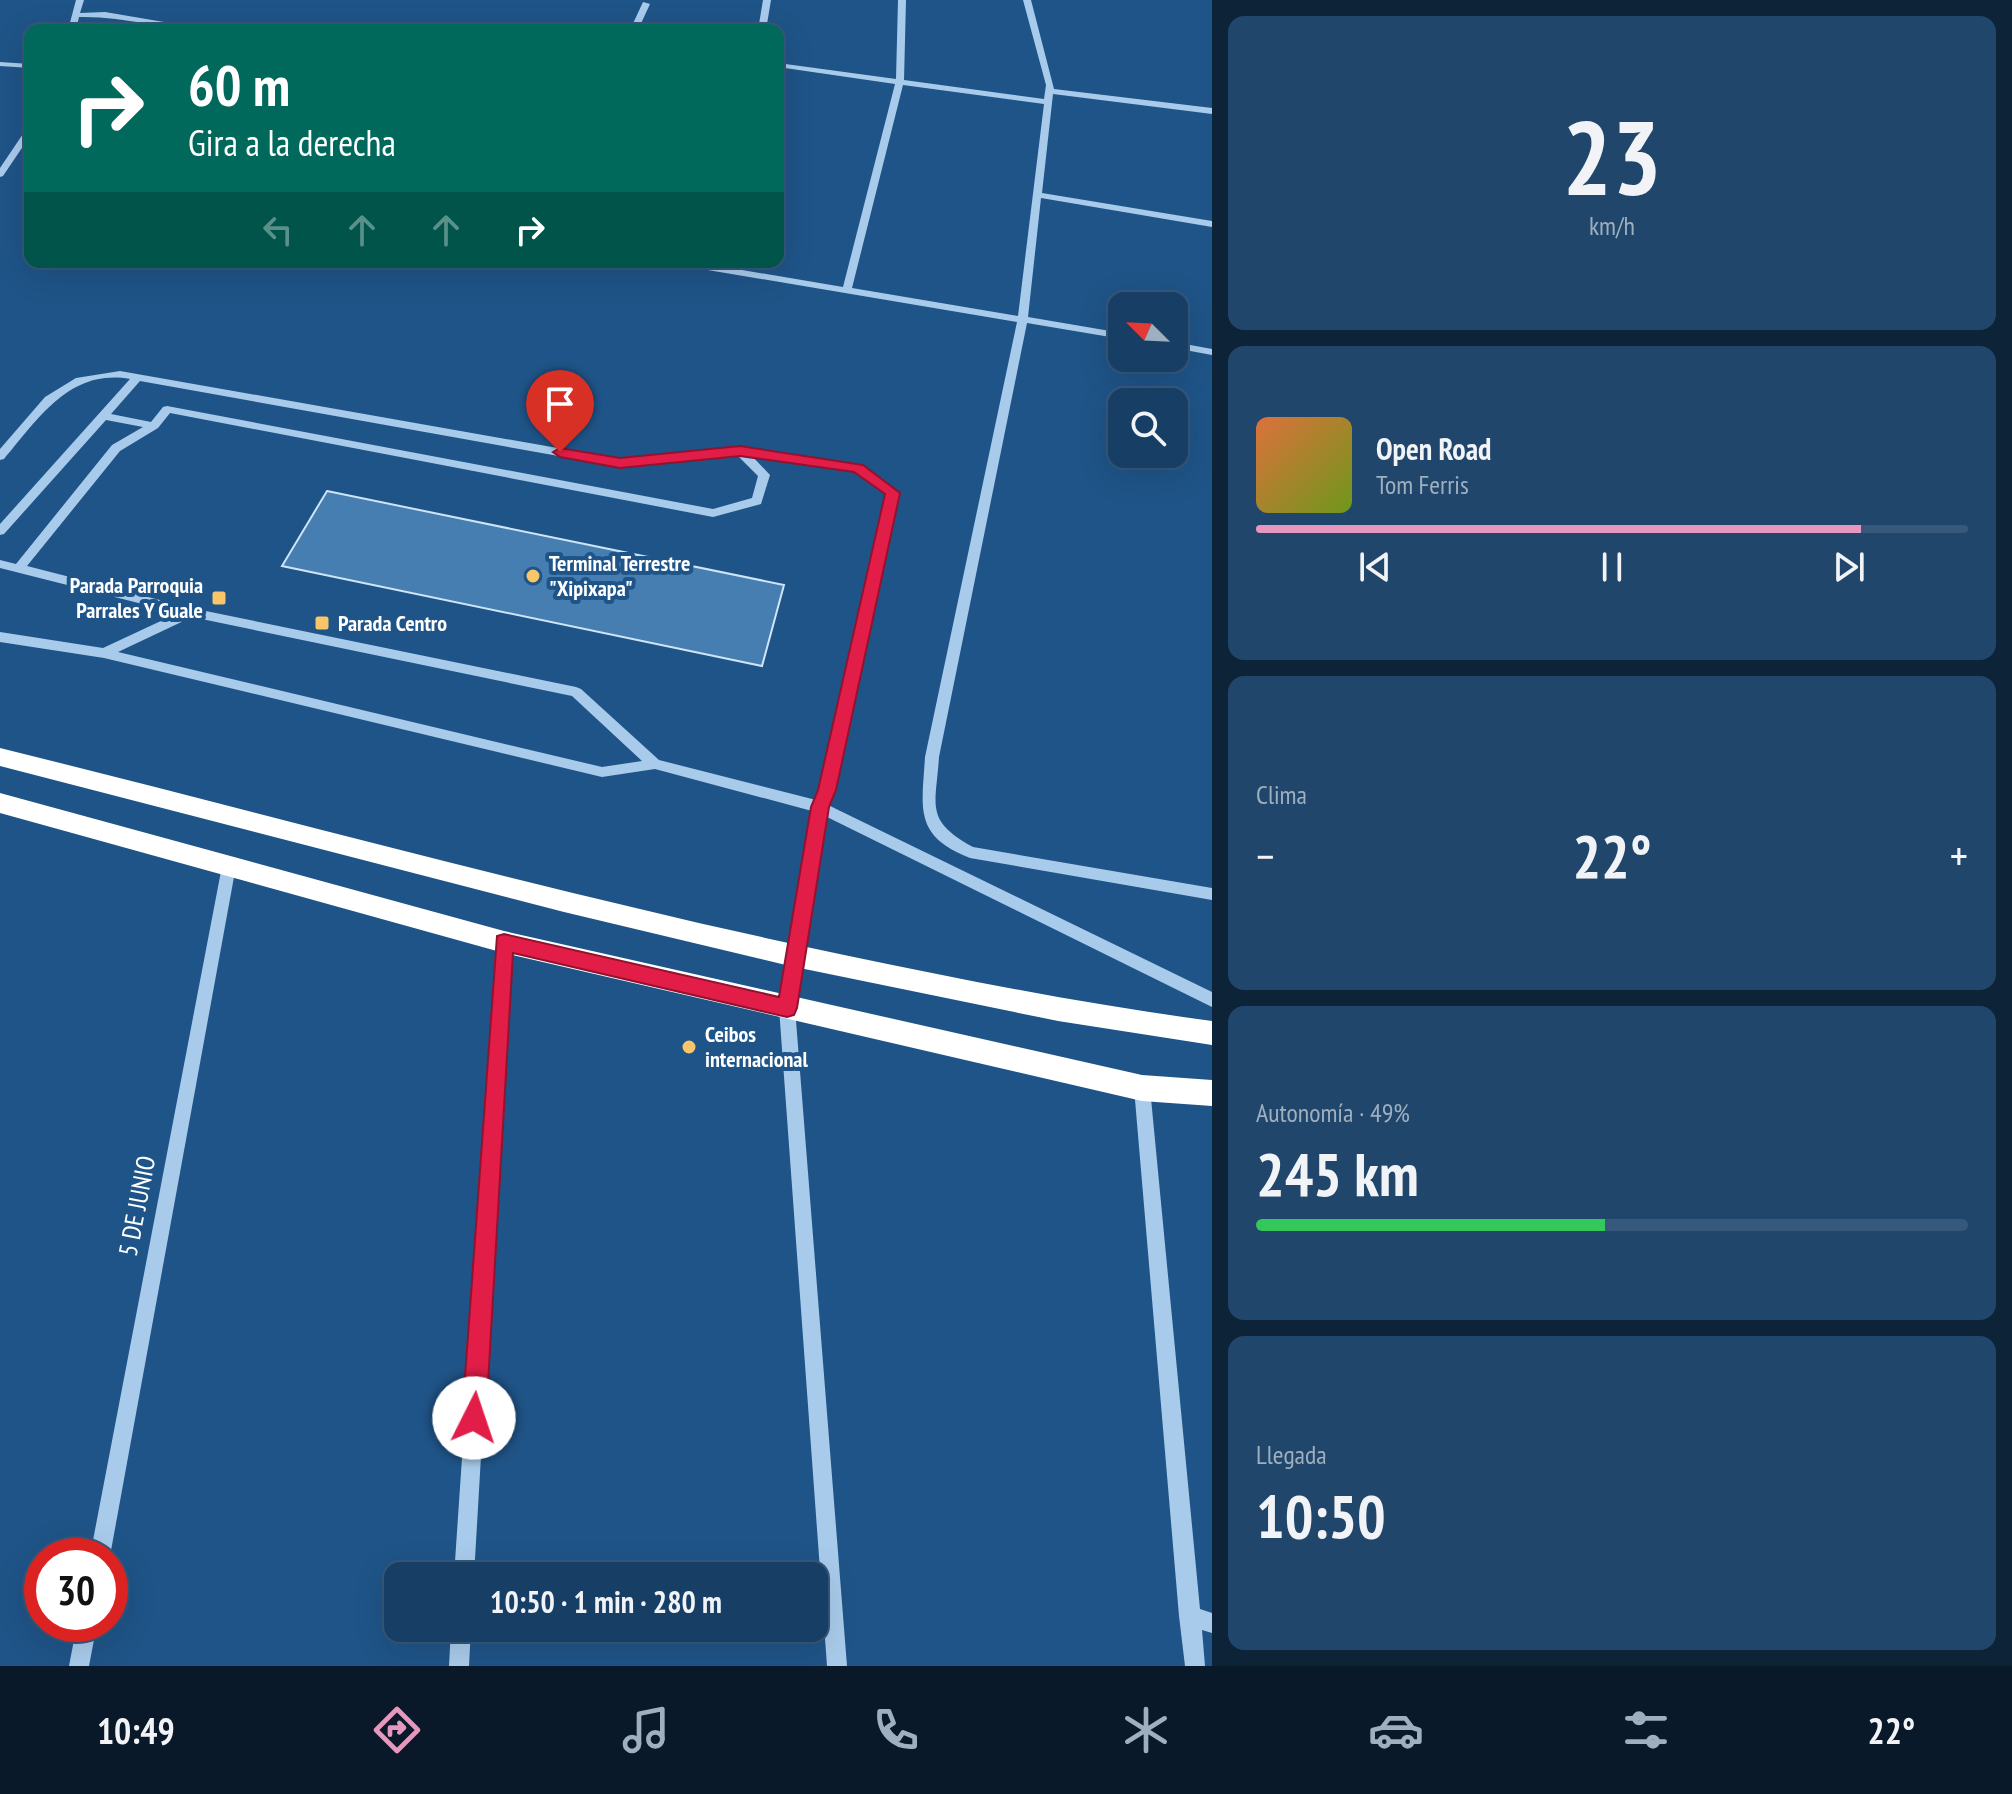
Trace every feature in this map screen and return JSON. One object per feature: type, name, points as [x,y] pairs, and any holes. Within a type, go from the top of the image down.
[{"type":"highway","points":[[0,757],[262,821],[445,872],[794,956],[1117,1022],[1212,1033]]},
{"type":"highway","points":[[0,803],[504,942],[1142,1088],[1212,1093]]},
{"type":"street","points":[[74,24],[80,0]]},
{"type":"street","points":[[763,24],[767,0]]},
{"type":"street","points":[[847,290],[900,81],[902,0]]},
{"type":"street","points":[[1027,0],[1049,91],[1023,319],[932,757],[928,816],[943,838],[970,852],[1212,894]]},
{"type":"street","points":[[637,24],[646,4]]},
{"type":"street","points":[[78,15],[105,14],[169,24]]},
{"type":"street","points":[[0,64],[24,66]]},
{"type":"street","points":[[784,66],[1048,102]]},
{"type":"street","points":[[1049,91],[1212,111]]},
{"type":"street","points":[[0,174],[24,139]]},
{"type":"street","points":[[1038,195],[1212,224]]},
{"type":"street","points":[[718,268],[1108,334]]},
{"type":"street","points":[[1188,348],[1212,352]]},
{"type":"street","points":[[0,456],[49,399],[80,380],[120,374],[620,463],[740,451],[858,468],[893,493],[827,790],[820,807],[787,1008],[837,1666]]},
{"type":"street","points":[[0,531],[138,377]]},
{"type":"street","points":[[19,568],[116,448],[154,426],[167,409],[713,513],[757,501],[764,475],[740,451]]},
{"type":"street","points":[[104,416],[154,426]]},
{"type":"street","points":[[0,564],[191,612],[576,692],[655,764]]},
{"type":"street","points":[[104,653],[191,612]]},
{"type":"street","points":[[0,637],[104,653],[602,772],[655,764],[820,807],[1212,1000]]},
{"type":"street","name":"5 DE JUNIO","points":[[103,1538],[229,866]]},
{"type":"street","points":[[465,1562],[504,942]]},
{"type":"street","points":[[1142,1088],[1195,1666]]},
{"type":"street","points":[[1189,1616],[1212,1623]]},
{"type":"street","points":[[79,1666],[84,1642]]},
{"type":"street","points":[[459,1666],[460,1642]]},
{"type":"building","name":"Terminal Terrestre \"Xipixapa\"","points":[[327,491],[784,585],[762,666],[282,566]]},
{"type":"place","name":"Terminal Terrestre \"Xipixapa\"","points":[[533,576]]},
{"type":"place","name":"Parada Parroquia Parrales Y Guale","points":[[219,598]]},
{"type":"place","name":"Parada Centro","points":[[322,623]]},
{"type":"place","name":"Ceibos internacional","points":[[689,1047]]},
{"type":"route","points":[[474,1418],[504,942],[787,1008],[820,807],[827,790],[893,493],[858,468],[740,451],[620,463],[560,452]]}]
